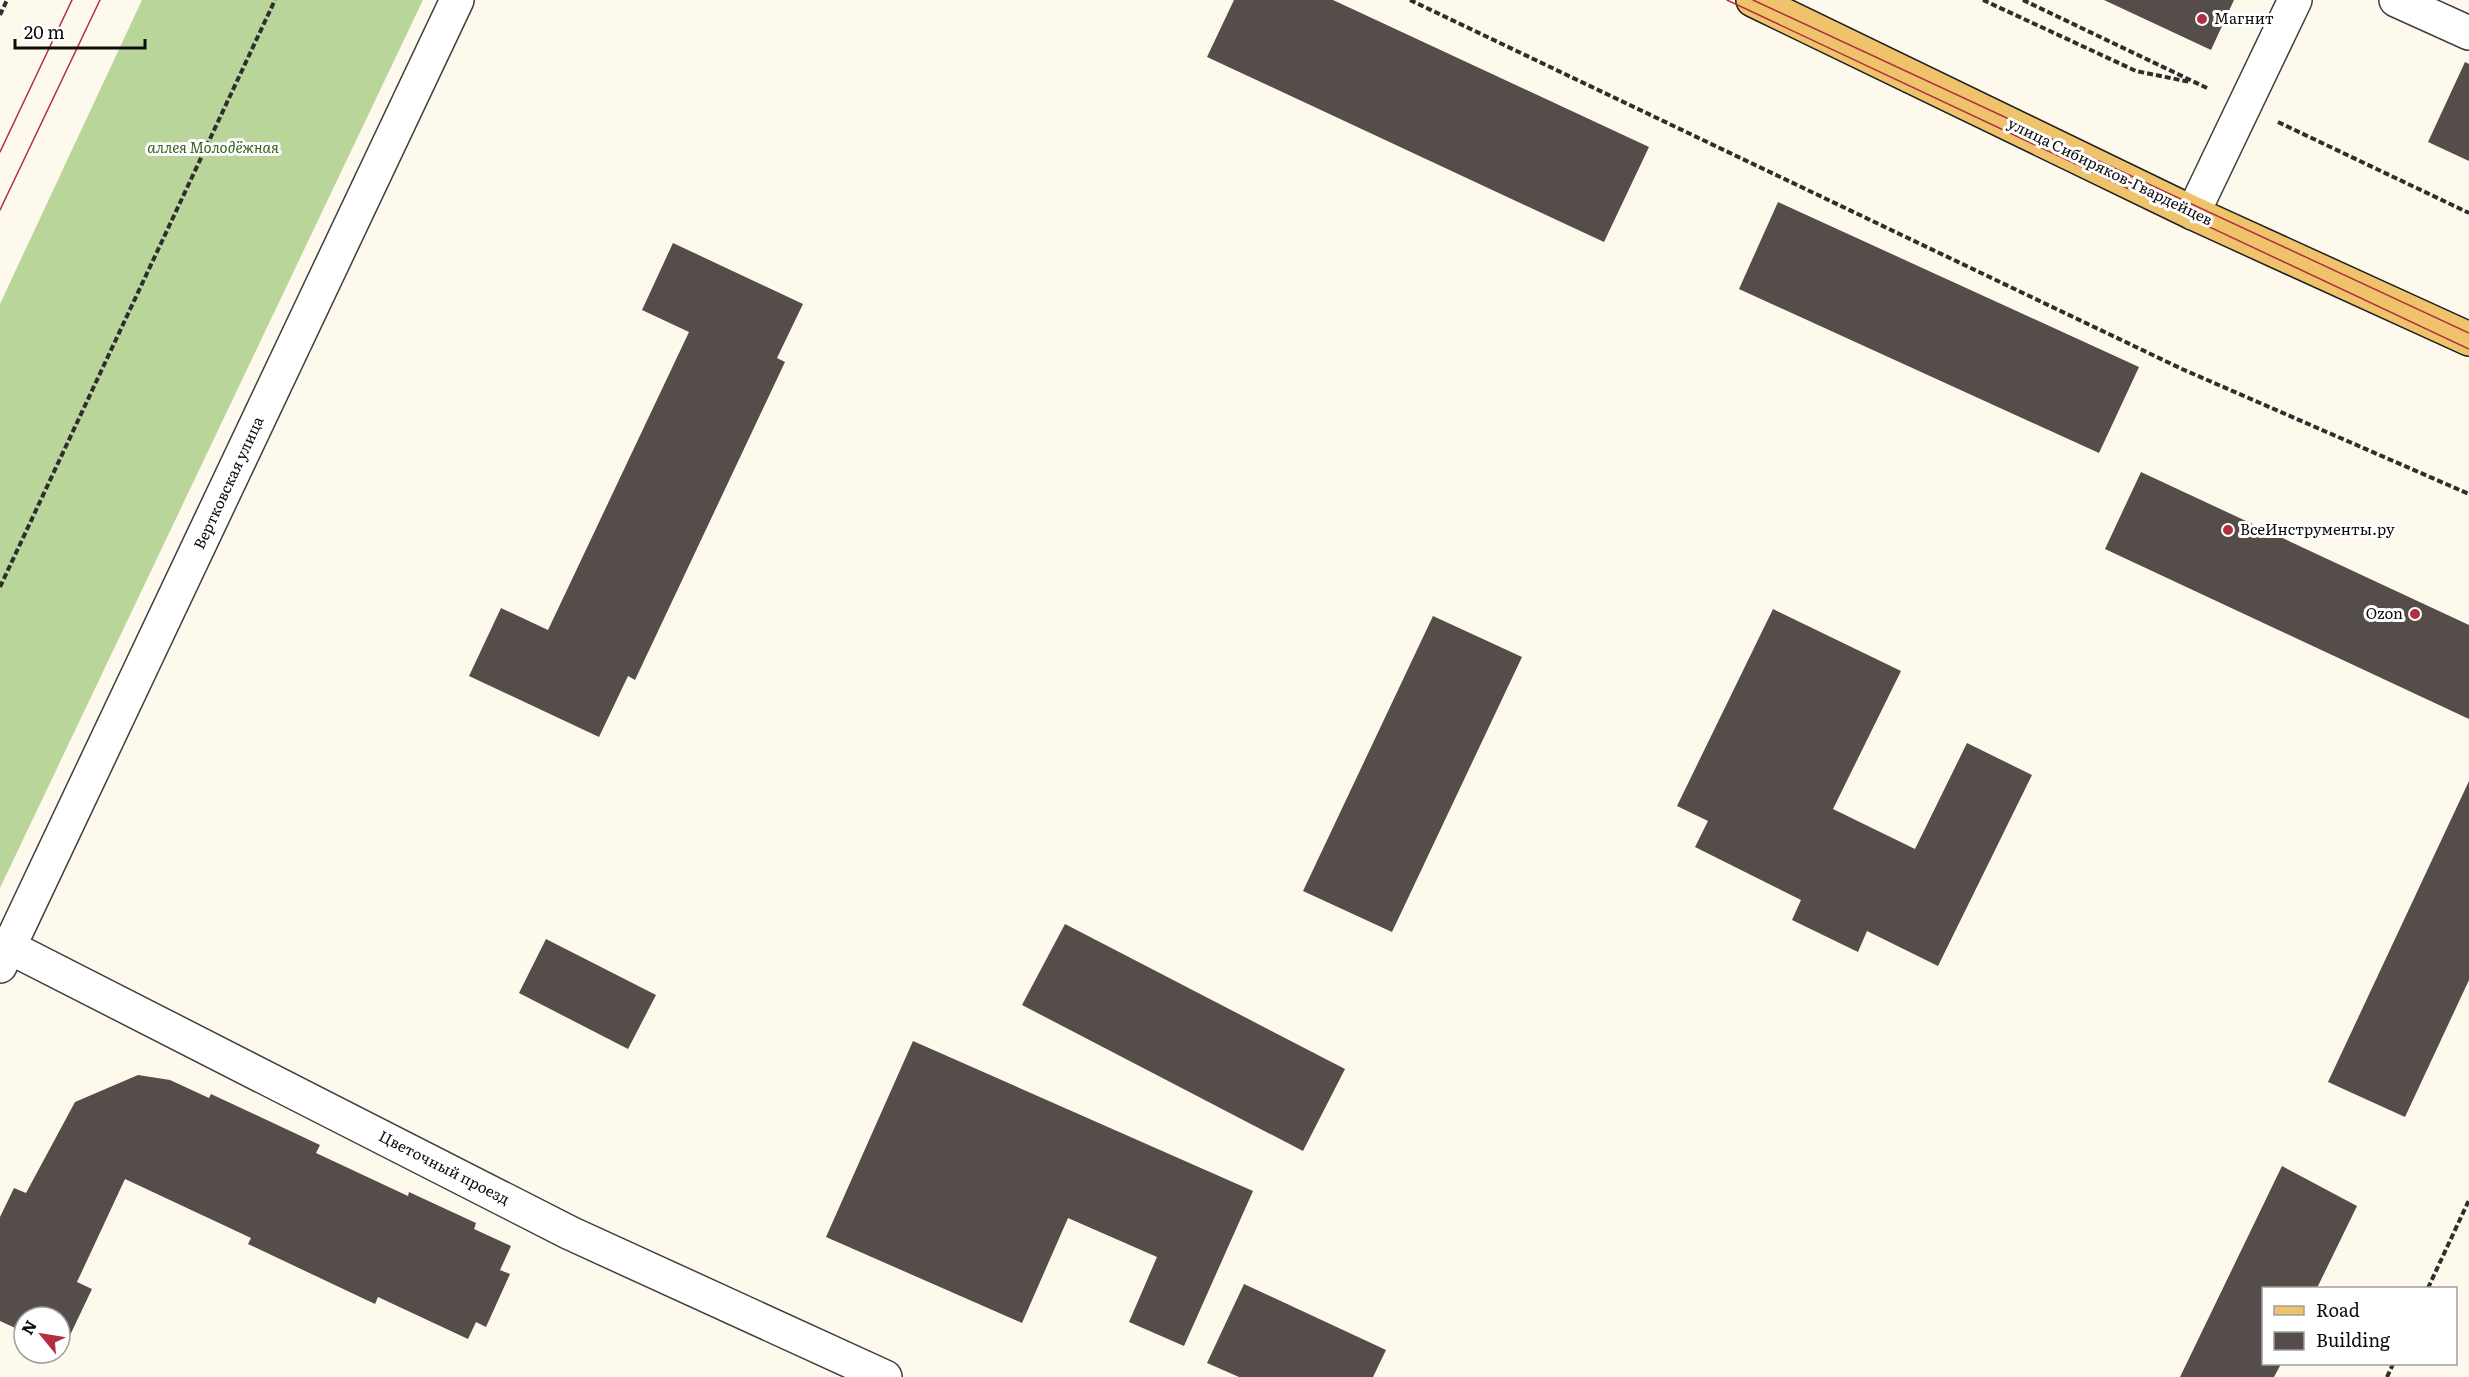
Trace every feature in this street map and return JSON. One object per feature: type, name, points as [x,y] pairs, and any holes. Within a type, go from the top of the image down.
[{"type":"main road","name":"улица Сибиряков-Гвардейцев","points":[[1753,0],[2193,213],[2469,339]]},
{"type":"street","name":"Вертковская улица","points":[[5,956],[457,0]]},
{"type":"street","points":[[2193,213],[2295,0]]},
{"type":"street","points":[[2396,0],[2469,33]]},
{"type":"street","name":"Цветочный проезд","points":[[5,956],[570,1233],[885,1377]]},
{"type":"path","points":[[0,15],[7,0]]},
{"type":"path","points":[[0,587],[275,0]]},
{"type":"path","points":[[1410,0],[2182,369],[2469,494]]},
{"type":"path","points":[[1983,0],[2136,71],[2198,84]]},
{"type":"path","points":[[2428,1287],[2469,1200]]},
{"type":"green space","name":"аллея Молодёжная","points":[[142,0],[423,0],[0,888],[0,304]]},
{"type":"building","points":[[1234,0],[1333,0],[1649,147],[1604,242],[1207,57]]},
{"type":"building","points":[[2104,0],[2234,0],[2211,50]]},
{"type":"building","points":[[2465,62],[2469,64],[2469,161],[2428,142]]},
{"type":"building","points":[[1778,202],[2139,367],[2099,453],[1739,289]]},
{"type":"building","points":[[673,243],[803,304],[777,358],[785,362],[635,680],[628,676],[599,737],[469,676],[501,608],[548,630],[689,332],[642,310]]},
{"type":"building","points":[[2141,472],[2469,625],[2469,719],[2105,549]]},
{"type":"building","points":[[1773,609],[1901,671],[1833,809],[1915,849],[1967,743],[2032,775],[1938,966],[1867,931],[1858,952],[1792,920],[1801,900],[1695,847],[1708,821],[1677,806]]},
{"type":"building","points":[[1433,616],[1522,657],[1392,932],[1303,891]]},
{"type":"building","points":[[2469,781],[2469,980],[2405,1117],[2328,1082]]},
{"type":"building","points":[[1065,924],[1345,1069],[1303,1151],[1022,1005]]},
{"type":"building","points":[[546,939],[656,995],[628,1049],[519,993]]},
{"type":"building","points":[[913,1041],[1253,1191],[1184,1346],[1129,1322],[1157,1257],[1068,1218],[1022,1323],[826,1237]]},
{"type":"building","points":[[138,1075],[170,1080],[209,1098],[211,1094],[320,1145],[316,1153],[408,1196],[409,1192],[476,1223],[474,1229],[511,1246],[500,1270],[510,1274],[486,1327],[476,1322],[468,1339],[378,1297],[375,1304],[248,1244],[251,1238],[125,1179],[77,1282],[92,1289],[72,1331],[72,1305],[12,1305],[12,1326],[0,1321],[0,1217],[14,1188],[26,1193],[75,1102]]},
{"type":"building","points":[[2282,1166],[2357,1206],[2317,1287],[2262,1287],[2262,1365],[2280,1365],[2274,1377],[2180,1377]]},
{"type":"building","points":[[1244,1284],[1386,1350],[1373,1377],[1239,1377],[1207,1363]]},
{"type":"tram line","points":[[0,152],[72,0]]},
{"type":"tram line","points":[[0,210],[100,0]]},
{"type":"tram line","points":[[1727,0],[2469,349]]},
{"type":"tram line","points":[[1753,0],[2469,333]]},
{"type":"place","name":"Магнит","points":[[2202,19]]},
{"type":"place","name":"ВсеИнструменты.ру","points":[[2228,530]]},
{"type":"place","name":"Ozon","points":[[2415,614]]}]
